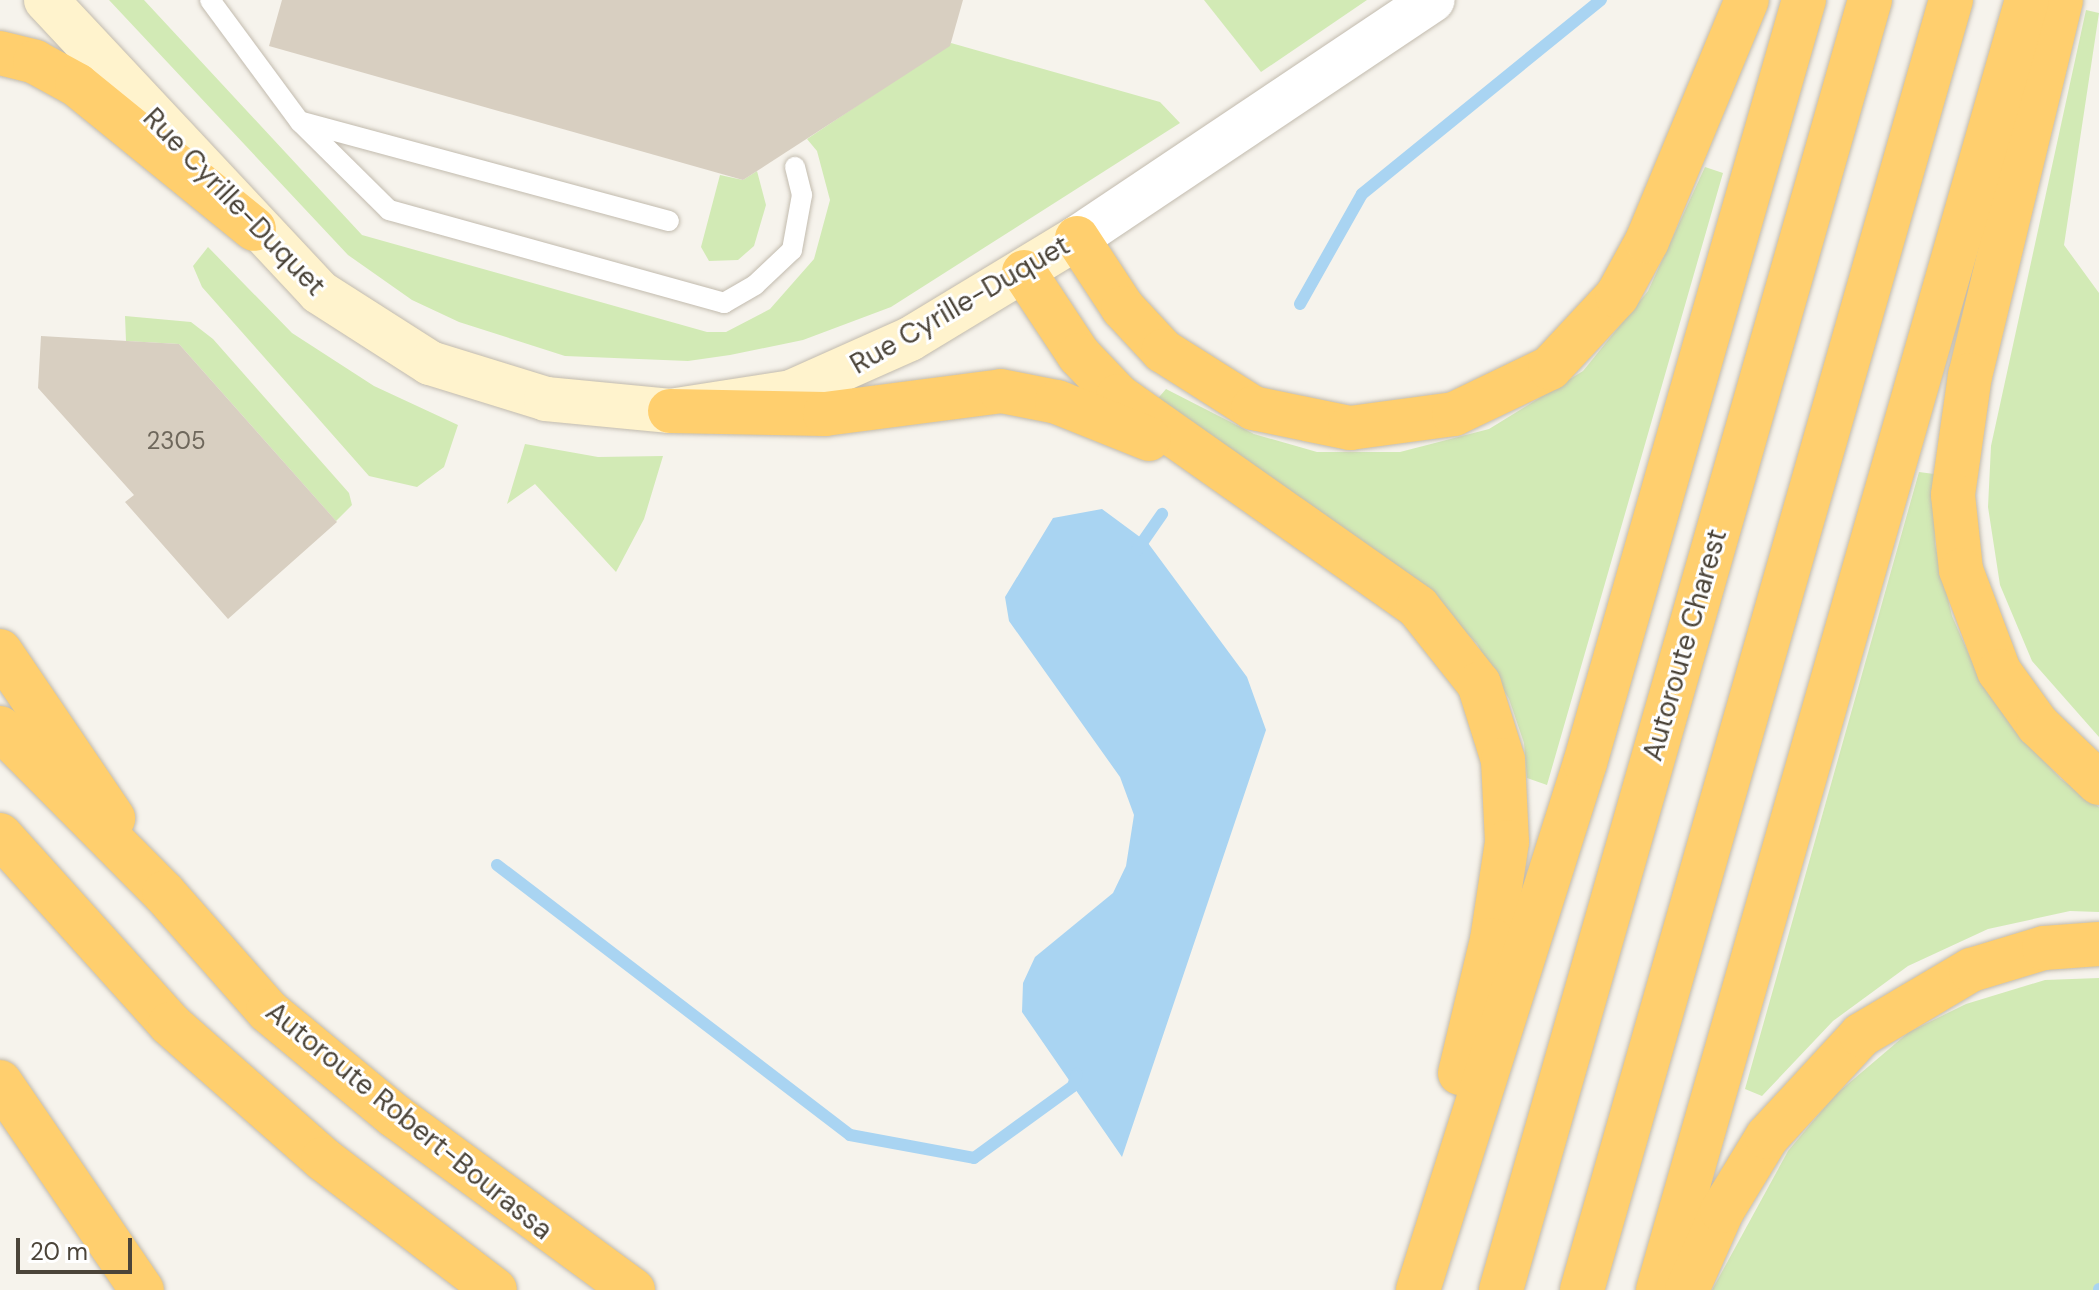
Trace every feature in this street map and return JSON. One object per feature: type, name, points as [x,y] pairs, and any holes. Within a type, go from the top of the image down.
[{"type":"highway","points":[[1077,238],[1123,308],[1163,351],[1253,408],[1350,428],[1454,414],[1550,368],[1617,296],[1660,212],[1747,0]]},
{"type":"highway","points":[[1418,1290],[1585,763],[1804,0]]},
{"type":"highway","name":"Autoroute Charest","points":[[1501,1290],[1870,0]]},
{"type":"highway","points":[[1582,1290],[1951,0]]},
{"type":"highway","points":[[1658,1290],[2027,0]]},
{"type":"highway","points":[[2061,0],[1970,375],[1953,495],[1961,570],[1999,671],[2038,725],[2099,783]]},
{"type":"highway","points":[[0,53],[35,62],[77,85],[254,229]]},
{"type":"highway","points":[[1024,272],[1073,346],[1118,396],[1391,586],[1443,631],[1479,684],[1503,760],[1502,884],[1411,1290]]},
{"type":"highway","points":[[670,411],[825,414],[1001,391],[1083,410],[1219,469]]},
{"type":"highway","points":[[0,651],[164,893]]},
{"type":"highway","name":"Autoroute Robert-Bourassa","points":[[0,728],[164,893],[268,1011],[395,1116],[633,1290]]},
{"type":"highway","points":[[0,835],[170,1024],[323,1159],[495,1290]]},
{"type":"highway","points":[[1687,1290],[1722,1211],[1767,1137],[1861,1035],[1971,970],[2044,948],[2099,944]]},
{"type":"highway","points":[[0,1082],[134,1278]]},
{"type":"main road","name":"Rue Cyrille-Duquet","points":[[46,0],[254,229],[319,292],[430,363],[546,399],[670,411],[753,402],[832,377],[1024,272],[1077,238]]},
{"type":"street","name":"Rue Cyrille-Duquet","points":[[1077,238],[1433,0]]},
{"type":"lane","points":[[210,0],[300,122],[389,210],[724,303],[755,285],[792,250],[802,195],[795,167]]},
{"type":"lane","points":[[300,122],[669,221]]},
{"type":"green space","points":[[109,0],[144,0],[362,235],[707,332],[726,332],[770,309],[814,259],[830,200],[817,151],[807,139],[951,43],[1160,102],[1180,123],[891,307],[803,340],[730,355],[688,361],[565,356],[459,322],[412,300],[348,255]]},
{"type":"green space","points":[[1204,0],[1367,0],[1261,72]]},
{"type":"green space","points":[[2086,10],[2099,13],[2064,245],[2099,293],[2099,737],[2032,661],[2000,585],[1988,507],[1991,446]]},
{"type":"green space","points":[[1705,167],[1723,173],[1547,785],[1527,778],[1524,743],[1509,699],[1477,644],[1430,594],[1154,403],[1166,389],[1254,434],[1317,452],[1400,452],[1489,429],[1583,371],[1648,291]]},
{"type":"green space","points":[[757,171],[766,205],[754,246],[738,260],[709,261],[701,247],[720,175],[743,180]]},
{"type":"green space","points":[[208,247],[292,333],[374,386],[458,425],[444,467],[417,487],[369,476],[202,287],[193,266]]},
{"type":"green space","points":[[125,316],[191,322],[213,339],[349,493],[352,505],[336,521],[179,344],[126,341]]},
{"type":"green space","points":[[525,444],[598,457],[663,456],[644,519],[616,572],[535,484],[507,504]]},
{"type":"green space","points":[[1919,472],[1934,474],[1935,544],[1952,616],[1975,668],[2015,730],[2061,779],[2099,807],[2099,912],[2070,911],[1988,929],[1908,966],[1833,1021],[1762,1096],[1745,1089]]},
{"type":"green space","points":[[2099,978],[2099,1290],[1712,1290],[1788,1151],[1835,1095],[1909,1032],[1966,1004],[2045,980]]},
{"type":"water","points":[[1102,509],[1148,543],[1247,677],[1266,730],[1122,1157],[1022,1012],[1023,983],[1035,957],[1113,893],[1126,866],[1134,815],[1120,777],[1009,621],[1005,597],[1053,518]]},
{"type":"building","points":[[282,0],[963,0],[950,46],[743,180],[269,46]]},
{"type":"building","points":[[41,336],[179,344],[337,522],[228,619],[125,502],[134,495],[38,388]]},
{"type":"waterway","points":[[1300,304],[1362,194],[1601,0]]},
{"type":"waterway","points":[[1137,550],[1162,514]]},
{"type":"waterway","points":[[497,865],[850,1135],[974,1158],[1073,1086],[1077,1074]]}]
